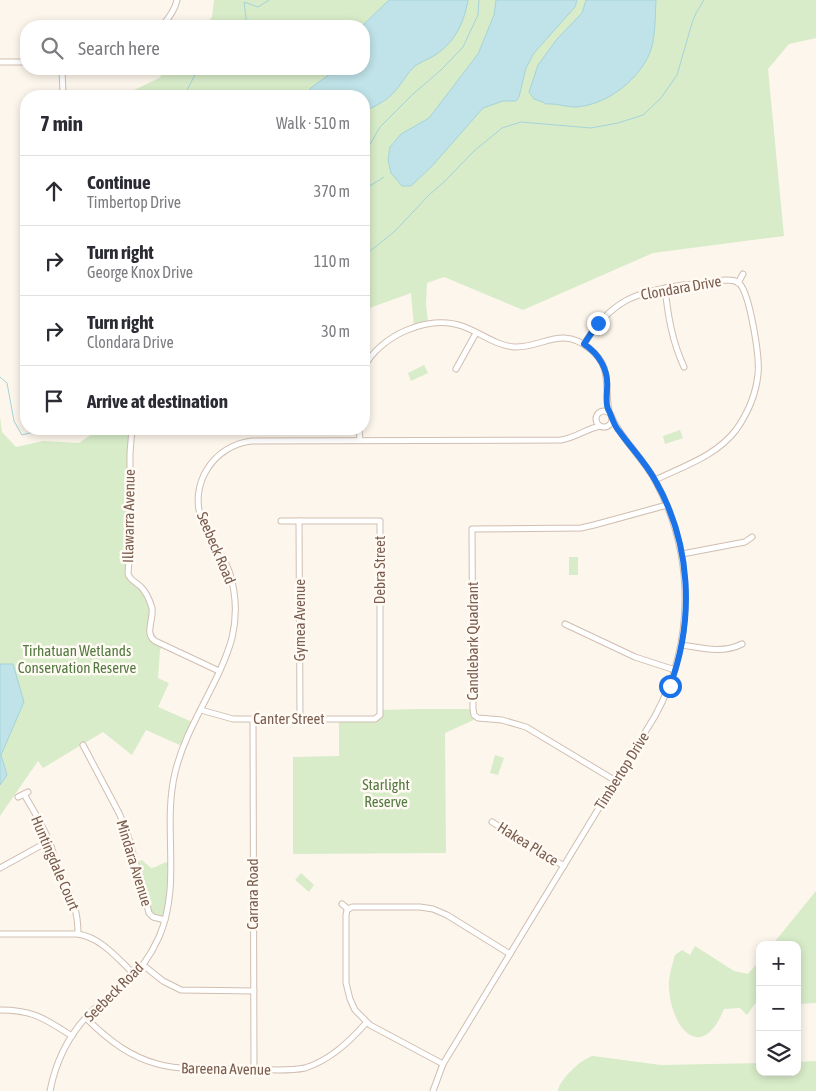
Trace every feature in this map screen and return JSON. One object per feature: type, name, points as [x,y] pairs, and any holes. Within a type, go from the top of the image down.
[{"type":"street","points":[[167,20],[177,0]]},
{"type":"street","points":[[0,62],[20,62]]},
{"type":"street","points":[[62,75],[64,90]]},
{"type":"street","name":"Clondara Drive","points":[[738,283],[743,274]]},
{"type":"street","name":"Clondara Drive","points":[[584,344],[598,323],[615,308],[641,293],[665,288],[732,280],[738,283],[744,293],[756,339],[758,355],[757,382],[750,404],[734,432],[716,449],[704,457],[655,480]]},
{"type":"street","points":[[665,288],[669,326],[684,367]]},
{"type":"street","points":[[370,356],[378,348],[419,326],[433,323],[448,323],[462,326],[499,344],[513,347],[530,345],[550,339],[574,340],[584,344],[597,355],[605,369],[608,385],[606,399],[590,428]]},
{"type":"street","points":[[456,369],[476,333]]},
{"type":"street","points":[[596,418],[600,426],[608,426],[613,420],[606,399]]},
{"type":"street","points":[[600,412],[604,410],[609,411]]},
{"type":"street","name":"Timbertop Drive","points":[[433,1091],[442,1064],[658,711],[675,670],[682,645],[686,604],[685,577],[682,554],[673,519],[655,480],[640,456],[618,431],[613,420]]},
{"type":"street","name":"Seebeck Road","points":[[50,1091],[59,1062],[72,1036],[86,1018],[135,975],[152,952],[165,920],[171,883],[174,775],[184,747],[219,671],[232,637],[235,615],[235,598],[226,564],[205,528],[200,512],[199,488],[213,460],[222,452],[241,442],[258,440],[561,440],[574,437],[590,428],[600,426]]},
{"type":"street","name":"Timbertop Drive","points":[[608,426],[618,431]]},
{"type":"street","name":"Illawarra Avenue","points":[[132,435],[128,574],[142,588],[149,599],[152,611],[150,636],[155,641],[219,671]]},
{"type":"street","points":[[360,435],[360,440]]},
{"type":"street","name":"Candlebark Quadrant","points":[[616,781],[526,727],[502,720],[479,718],[474,715],[471,526],[585,527],[667,505]]},
{"type":"street","name":"Debra Street","points":[[281,521],[380,521],[380,711],[378,717]]},
{"type":"street","name":"Gymea Avenue","points":[[299,521],[300,719]]},
{"type":"street","points":[[682,554],[745,542],[752,537]]},
{"type":"street","points":[[565,624],[635,657],[675,670]]},
{"type":"street","points":[[682,645],[722,650],[732,649],[742,644]]},
{"type":"street","name":"Canter Street","points":[[201,710],[226,718],[373,719],[378,717]]},
{"type":"street","name":"Carrara Road","points":[[253,719],[254,1069]]},
{"type":"street","name":"Mindara Avenue","points":[[83,745],[124,823],[149,913],[153,917],[165,920]]},
{"type":"street","name":"Huntingdale Court","points":[[23,794],[49,841],[59,870],[75,903],[78,918],[78,934]]},
{"type":"street","name":"Hakea Place","points":[[492,822],[564,866]]},
{"type":"street","points":[[1,870],[49,841]]},
{"type":"street","points":[[342,904],[348,909]]},
{"type":"street","points":[[348,909],[351,907],[420,907],[433,909],[444,913],[510,954]]},
{"type":"street","points":[[348,909],[346,915],[347,988],[353,1006],[366,1023],[442,1064]]},
{"type":"street","points":[[0,934],[78,934],[92,938],[102,944],[135,975]]},
{"type":"street","points":[[143,964],[163,981],[182,990],[254,991]]},
{"type":"street","points":[[0,1010],[18,1010],[33,1013],[72,1036]]},
{"type":"street","name":"Bareena Avenue","points":[[86,1018],[118,1046],[139,1058],[152,1063],[187,1070],[296,1069],[313,1065],[341,1048],[366,1023]]},
{"type":"green space","points":[[214,0],[816,0],[816,38],[789,44],[768,69],[784,236],[653,253],[523,310],[444,277],[427,283],[426,304],[428,323],[414,327],[411,293],[370,308],[370,90],[134,90],[162,75],[370,75],[370,20],[209,20],[212,17]]},
{"type":"green space","points":[[424,365],[428,373],[411,381],[408,373]]},
{"type":"green space","name":"Tirhatuan Wetlands Conservation Reserve","points":[[0,417],[2,432],[16,447],[43,441],[79,443],[90,435],[132,435],[128,571],[142,588],[152,607],[149,634],[163,645],[160,650],[158,678],[169,683],[158,707],[195,723],[184,747],[146,730],[132,755],[103,732],[43,768],[38,761],[0,816]]},
{"type":"green space","points":[[680,430],[683,438],[665,444],[663,436]]},
{"type":"green space","points":[[569,557],[578,557],[578,575],[569,575]]},
{"type":"green space","name":"Starlight Reserve","points":[[473,709],[478,718],[445,733],[446,853],[293,854],[293,757],[339,756],[339,719],[375,719],[380,710]]},
{"type":"green space","points":[[495,755],[504,758],[498,775],[490,773]]},
{"type":"green space","points":[[142,860],[151,868],[166,862],[172,862],[165,920],[153,917],[136,862]]},
{"type":"green space","points":[[301,873],[314,885],[309,892],[295,880]]},
{"type":"green space","points":[[816,891],[816,1003],[801,1004],[801,941],[775,941]]},
{"type":"green space","points":[[695,946],[734,971],[748,974],[756,965],[756,1003],[747,1015],[740,1008],[724,1009],[715,1025],[707,1034],[698,1037],[689,1035],[682,1028],[671,1004],[669,989],[670,972],[675,955],[682,950],[690,955]]},
{"type":"green space","points":[[593,1056],[661,1065],[756,1063],[756,1076],[801,1076],[801,1062],[816,1061],[816,1091],[558,1091],[562,1081],[572,1070]]},
{"type":"water","points":[[389,0],[468,0],[461,25],[452,40],[440,52],[415,66],[393,94],[381,103],[370,108],[370,90],[309,90],[329,75],[370,75],[370,20],[368,20]]},
{"type":"water","points":[[496,0],[577,0],[575,7],[534,53],[526,68],[519,97],[516,101],[503,101],[483,108],[433,165],[411,186],[402,186],[391,173],[388,160],[390,147],[401,134],[429,118],[478,54],[494,15]]},
{"type":"water","points":[[586,0],[656,0],[654,37],[648,57],[627,84],[598,102],[572,107],[545,104],[534,99],[529,92],[538,65],[557,39],[582,13]]},
{"type":"water","points":[[0,664],[13,664],[24,702],[1,755],[7,775],[0,785]]},
{"type":"waterway","points":[[246,20],[244,2],[258,7],[269,0]]},
{"type":"waterway","points":[[370,144],[380,127],[463,47],[478,15],[479,0]]},
{"type":"waterway","points":[[370,251],[395,231],[474,151],[502,128],[521,122],[591,128],[618,123],[643,115],[661,98],[677,75],[692,23],[704,0]]},
{"type":"waterway","points":[[187,90],[195,75]]},
{"type":"waterway","points":[[370,186],[384,177]]},
{"type":"waterway","points":[[0,377],[7,383],[14,421],[20,432]]},
{"type":"route","points":[[598,323],[584,344],[593,350],[603,364],[608,385],[606,399],[609,411],[618,431],[640,456],[655,480],[673,519],[682,554],[686,586],[685,619],[682,645],[670,686]]}]
